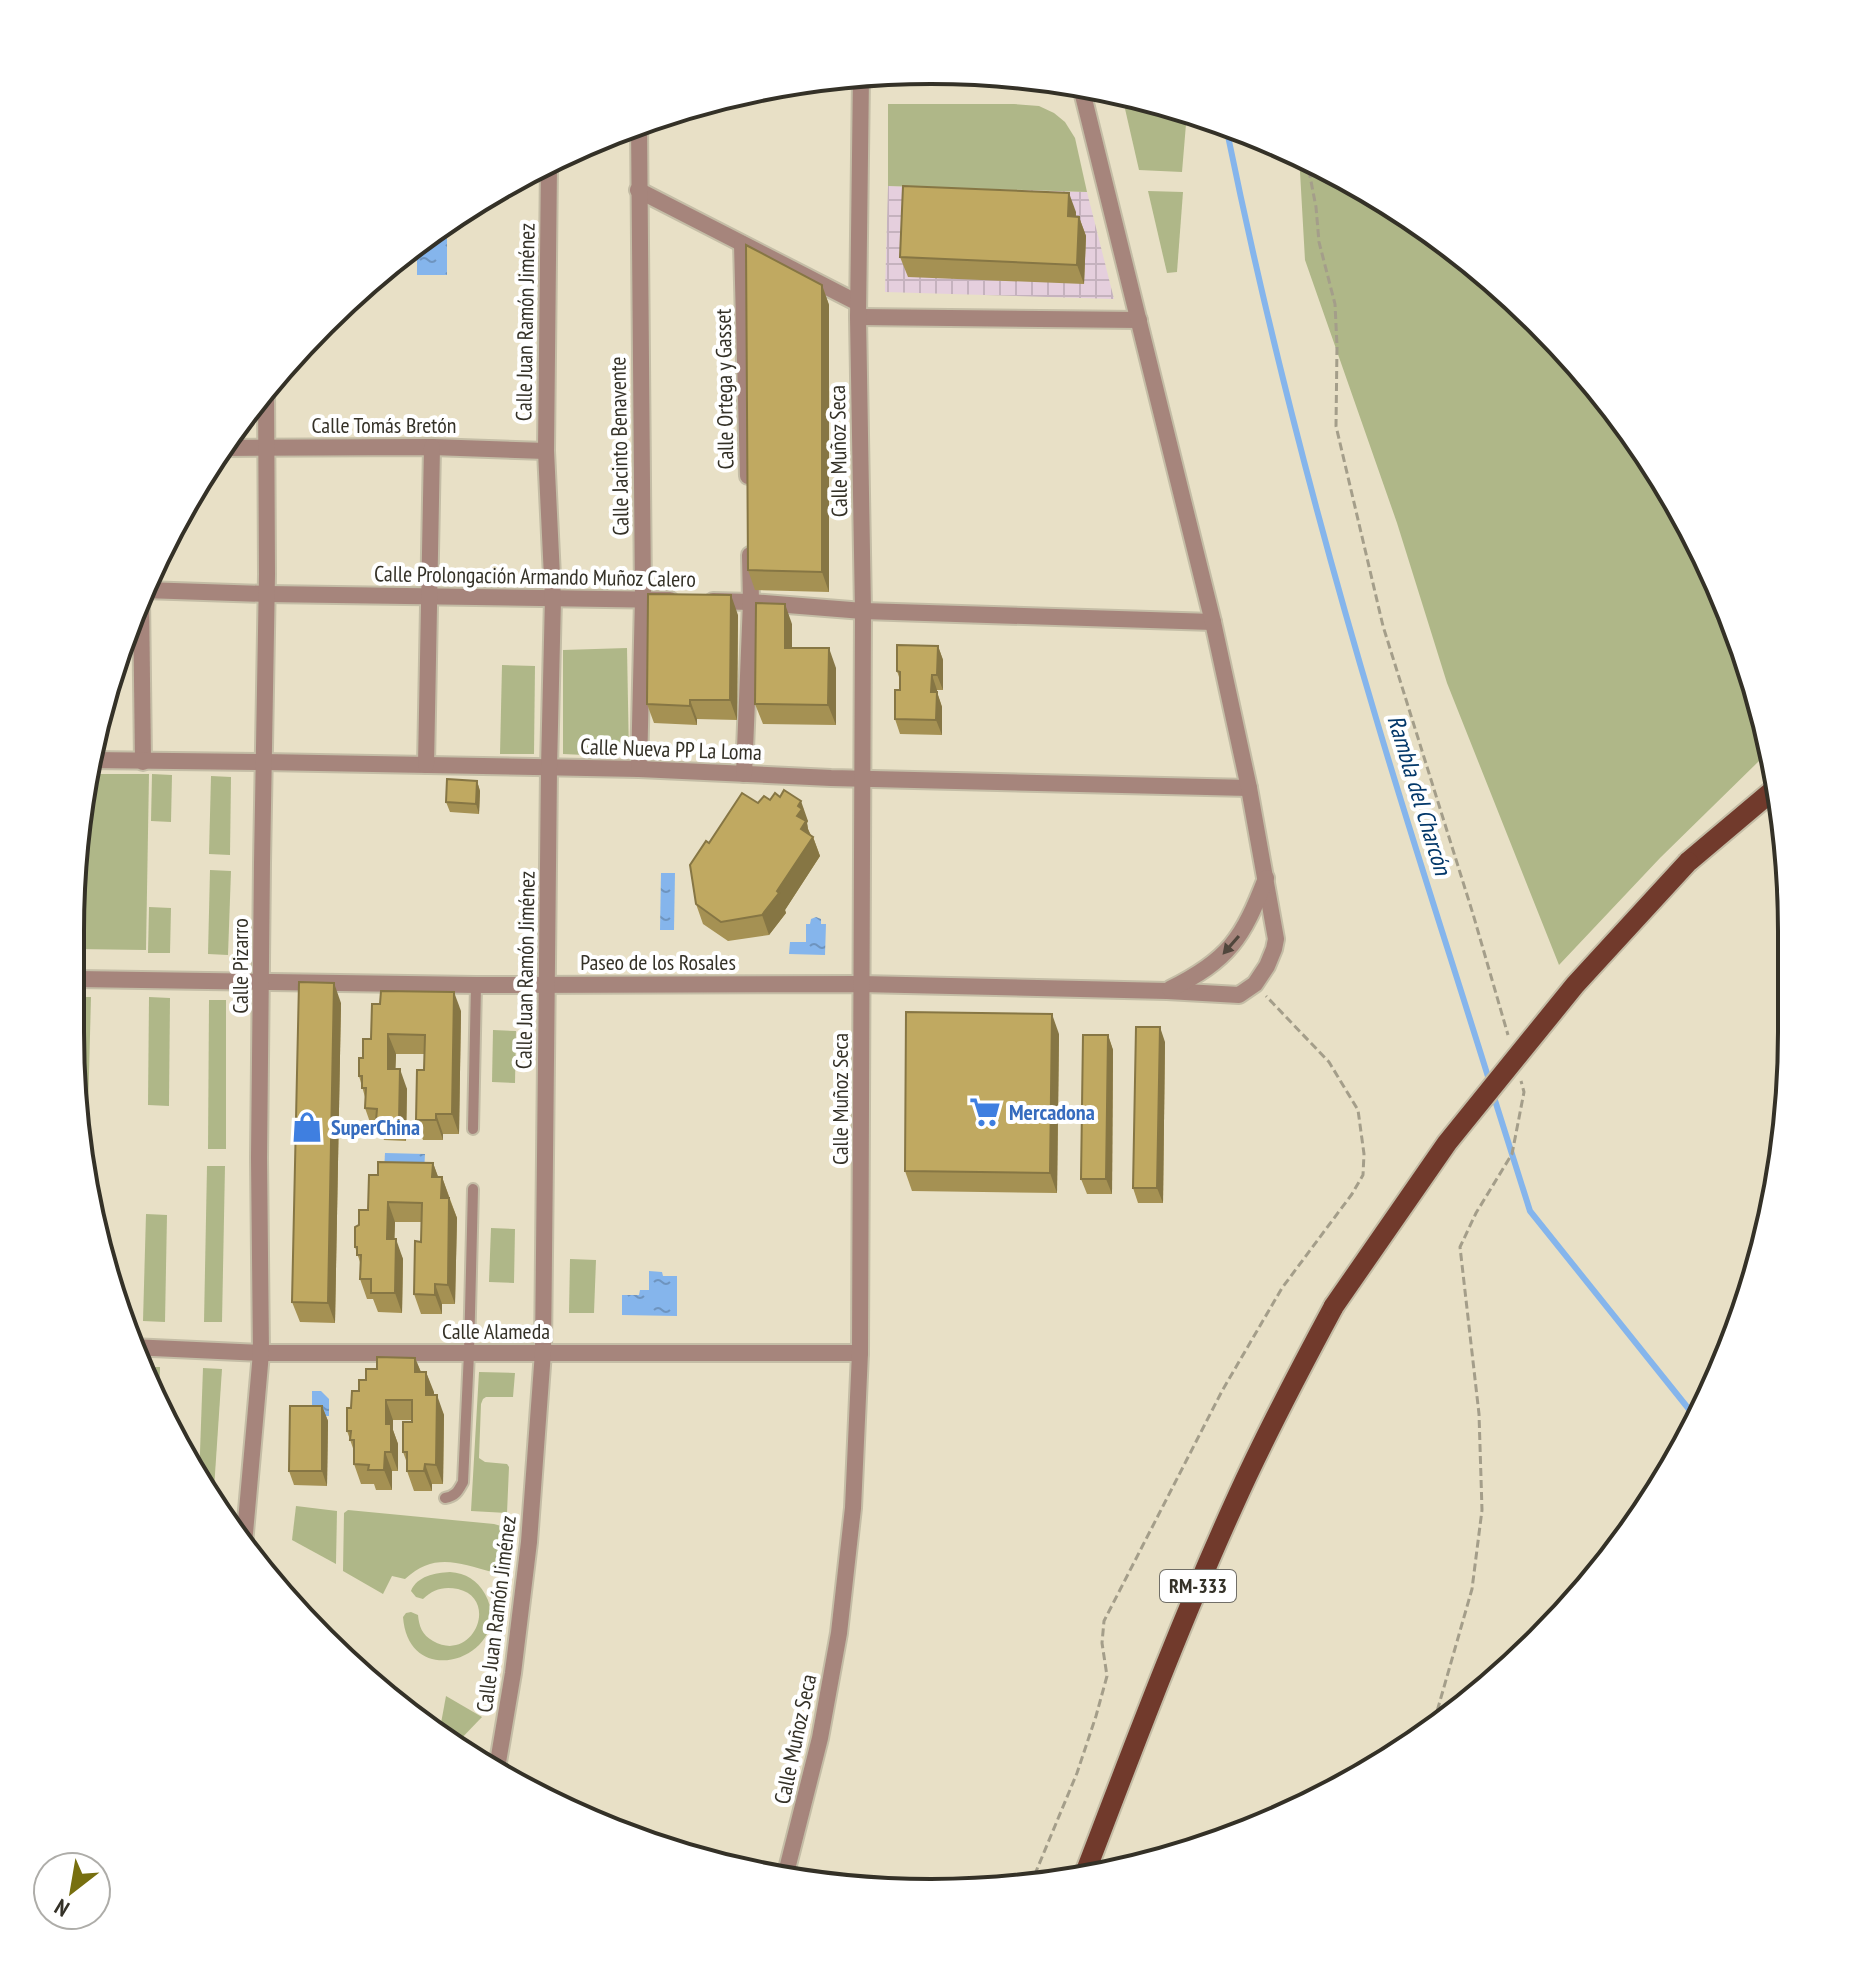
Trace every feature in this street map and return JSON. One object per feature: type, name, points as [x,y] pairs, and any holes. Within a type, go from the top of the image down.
[{"type":"main road","name":"RM-333","points":[[1089,1864],[1188,1611],[1235,1501],[1286,1395],[1334,1306],[1447,1143],[1575,985],[1688,862],[1767,795]]},
{"type":"street","name":"Calle Muñoz Seca","points":[[788,1867],[820,1738],[839,1633],[853,1508],[860,1353],[863,611],[858,310],[861,87]]},
{"type":"street","points":[[1084,98],[1213,622],[1249,788],[1276,939],[1267,966],[1255,984]]},
{"type":"street","name":"Calle Jacinto Benavente","points":[[639,136],[643,599],[639,769]]},
{"type":"street","name":"Calle Juan Ramón Jiménez","points":[[498,1760],[529,1542],[543,1352],[553,598],[546,451],[549,175]]},
{"type":"street","points":[[638,190],[858,310],[1139,320]]},
{"type":"street","name":"Calle Ortega y Gasset","points":[[742,244],[748,493]]},
{"type":"street","name":"Calle Pizarro","points":[[245,1529],[261,1353],[259,1158],[267,594],[266,406]]},
{"type":"street","points":[[426,765],[432,447]]},
{"type":"street","name":"Calle Tomás Bretón","points":[[236,448],[432,447],[546,451]]},
{"type":"street","points":[[744,774],[751,602],[749,540]]},
{"type":"street","name":"Calle Prolongación Armando Muñoz Calero","points":[[155,590],[751,602],[863,611],[1213,622]]},
{"type":"street","points":[[141,625],[143,762]]},
{"type":"street","name":"Calle Nueva PP La Loma","points":[[101,760],[639,769],[1249,788]]},
{"type":"street","points":[[1167,991],[1194,977],[1234,944],[1248,922],[1266,876]]},
{"type":"street","name":"Paseo de los Rosales","points":[[84,979],[476,985],[861,984],[1239,995],[1255,984]]},
{"type":"street","name":"Calle Alameda","points":[[145,1348],[261,1353],[860,1353]]},
{"type":"lane","points":[[473,1129],[476,985]]},
{"type":"lane","points":[[445,1498],[458,1491],[463,1482],[473,1189]]},
{"type":"path","points":[[1309,173],[1319,242],[1335,304],[1336,426],[1383,626],[1512,1048]]},
{"type":"path","points":[[1036,1873],[1077,1773],[1107,1676],[1102,1643],[1104,1621],[1222,1391],[1282,1288],[1363,1175],[1364,1154],[1358,1110],[1329,1062],[1255,984]]},
{"type":"path","points":[[1437,1711],[1472,1589],[1482,1510],[1479,1414],[1460,1247],[1476,1213],[1512,1154],[1524,1092],[1520,1077]]},
{"type":"shaded area","points":[[888,186],[1087,192],[1114,299],[885,292]]},
{"type":"green space","points":[[888,104],[1039,106],[1065,122],[1075,138],[1087,192],[888,186]]},
{"type":"green space","points":[[1125,107],[1186,124],[1182,172],[1139,170]]},
{"type":"green space","points":[[1300,168],[1354,197],[1447,259],[1530,332],[1603,415],[1665,508],[1714,607],[1733,659],[1761,760],[1660,858],[1559,965],[1447,683],[1397,523],[1305,260]]},
{"type":"green space","points":[[1148,191],[1183,192],[1177,272],[1167,273]]},
{"type":"green space","points":[[627,648],[629,757],[563,754],[563,650]]},
{"type":"green space","points":[[502,665],[535,666],[534,754],[500,754]]},
{"type":"green space","points":[[99,774],[149,774],[146,950],[84,949],[86,876]]},
{"type":"green space","points":[[152,774],[172,775],[171,822],[151,821]]},
{"type":"green space","points":[[211,776],[231,777],[230,855],[209,854]]},
{"type":"green space","points":[[210,870],[231,871],[228,955],[208,954]]},
{"type":"green space","points":[[149,907],[171,908],[170,953],[148,953]]},
{"type":"green space","points":[[84,997],[91,997],[88,1110]]},
{"type":"green space","points":[[149,997],[170,998],[169,1106],[148,1105]]},
{"type":"green space","points":[[209,1000],[226,1000],[226,1149],[208,1149]]},
{"type":"green space","points":[[493,1030],[516,1031],[515,1083],[492,1082]]},
{"type":"green space","points":[[207,1166],[225,1166],[222,1322],[204,1322]]},
{"type":"green space","points":[[146,1214],[167,1215],[165,1322],[143,1321]]},
{"type":"green space","points":[[491,1228],[515,1229],[514,1283],[489,1282]]},
{"type":"green space","points":[[570,1259],[596,1260],[594,1313],[569,1313]]},
{"type":"green space","points":[[153,1367],[160,1367],[160,1382]]},
{"type":"green space","points":[[203,1368],[222,1369],[214,1483],[200,1460]]},
{"type":"green space","points":[[479,1372],[515,1373],[513,1397],[486,1397],[481,1404],[479,1458],[509,1467],[507,1513],[471,1511]]},
{"type":"green space","points":[[296,1506],[337,1511],[336,1564],[292,1540]]},
{"type":"green space","points":[[348,1510],[501,1526],[505,1531],[501,1559],[492,1572],[447,1562],[426,1565],[405,1579],[392,1576],[383,1594],[343,1571],[344,1513]]},
{"type":"green space","points":[[450,1572],[466,1576],[478,1585],[485,1594],[491,1615],[487,1634],[475,1648],[459,1658],[440,1660],[423,1655],[410,1641],[403,1617],[411,1612],[418,1615],[426,1636],[447,1646],[460,1644],[470,1637],[479,1616],[471,1595],[458,1589],[443,1588],[423,1599],[411,1591],[422,1579]]},
{"type":"green space","points":[[446,1696],[482,1717],[462,1737],[441,1723]]},
{"type":"water","points":[[447,236],[447,275],[417,275],[417,258]]},
{"type":"water","points":[[661,873],[675,873],[674,930],[660,930]]},
{"type":"water","points":[[816,917],[821,919],[821,924],[826,924],[825,955],[789,954],[790,942],[806,942],[806,924]]},
{"type":"water","points":[[385,1153],[425,1154],[424,1172],[384,1172]]},
{"type":"water","points":[[649,1271],[662,1272],[663,1276],[677,1276],[677,1316],[622,1315],[622,1295],[639,1295],[640,1290],[649,1290]]},
{"type":"water","points":[[312,1391],[321,1391],[329,1399],[329,1416],[312,1416]]},
{"type":"building","points":[[903,186],[1069,193],[1068,216],[1079,217],[1077,265],[900,257]]},
{"type":"building","points":[[746,245],[822,285],[822,572],[748,570]]},
{"type":"building","points":[[648,594],[731,595],[730,700],[690,700],[690,706],[647,704]]},
{"type":"building","points":[[756,603],[785,604],[785,648],[829,648],[828,705],[755,704]]},
{"type":"building","points":[[897,645],[938,646],[937,675],[932,675],[931,692],[937,692],[936,720],[895,719],[895,690],[900,690]]},
{"type":"building","points":[[447,779],[477,781],[476,804],[446,802]]},
{"type":"building","points":[[784,790],[801,801],[798,806],[802,809],[797,816],[806,821],[801,829],[813,837],[762,915],[721,922],[696,904],[690,865],[706,841],[709,843],[742,793],[758,803],[764,796],[770,800],[775,793],[780,797]]},
{"type":"building","points":[[299,982],[334,983],[328,1303],[292,1302]]},
{"type":"building","points":[[381,991],[454,992],[452,1114],[436,1114],[436,1120],[416,1120],[417,1070],[424,1070],[425,1035],[388,1034],[388,1069],[400,1069],[399,1121],[376,1121],[377,1109],[365,1108],[366,1088],[362,1088],[362,1076],[359,1076],[359,1058],[363,1058],[363,1039],[371,1039],[372,1004],[380,1004]]},
{"type":"building","name":"Mercadona","points":[[906,1012],[1052,1014],[1050,1173],[905,1171]]},
{"type":"building","points":[[1136,1027],[1160,1027],[1157,1188],[1133,1188]]},
{"type":"building","points":[[1083,1035],[1108,1035],[1106,1179],[1081,1179]]},
{"type":"building","points":[[378,1162],[433,1163],[432,1177],[442,1177],[441,1198],[449,1198],[448,1285],[435,1284],[435,1295],[414,1294],[415,1241],[421,1242],[422,1203],[388,1202],[387,1239],[396,1239],[395,1293],[371,1293],[371,1279],[360,1279],[361,1255],[357,1255],[355,1247],[355,1227],[359,1225],[359,1210],[368,1210],[369,1175],[378,1175]]},
{"type":"building","points":[[377,1357],[415,1358],[415,1372],[426,1372],[426,1395],[437,1395],[436,1465],[425,1464],[424,1471],[407,1471],[407,1452],[403,1452],[403,1422],[412,1422],[412,1400],[386,1400],[386,1424],[391,1424],[391,1452],[385,1452],[384,1470],[368,1470],[369,1465],[354,1464],[354,1440],[350,1440],[351,1431],[347,1431],[347,1408],[351,1408],[352,1391],[359,1391],[359,1380],[366,1380],[366,1369],[377,1369]]},
{"type":"building","points":[[290,1406],[322,1406],[322,1471],[289,1471]]},
{"type":"waterway","name":"Rambla del Charcón","points":[[1229,138],[1260,283],[1334,574],[1490,1083]]},
{"type":"waterway","name":"Rambla del Charcón","points":[[1493,1094],[1530,1211],[1689,1410]]},
{"type":"place","name":"Mercadona","points":[[985,1112]]},
{"type":"place","name":"SuperChina","points":[[307,1127]]}]
